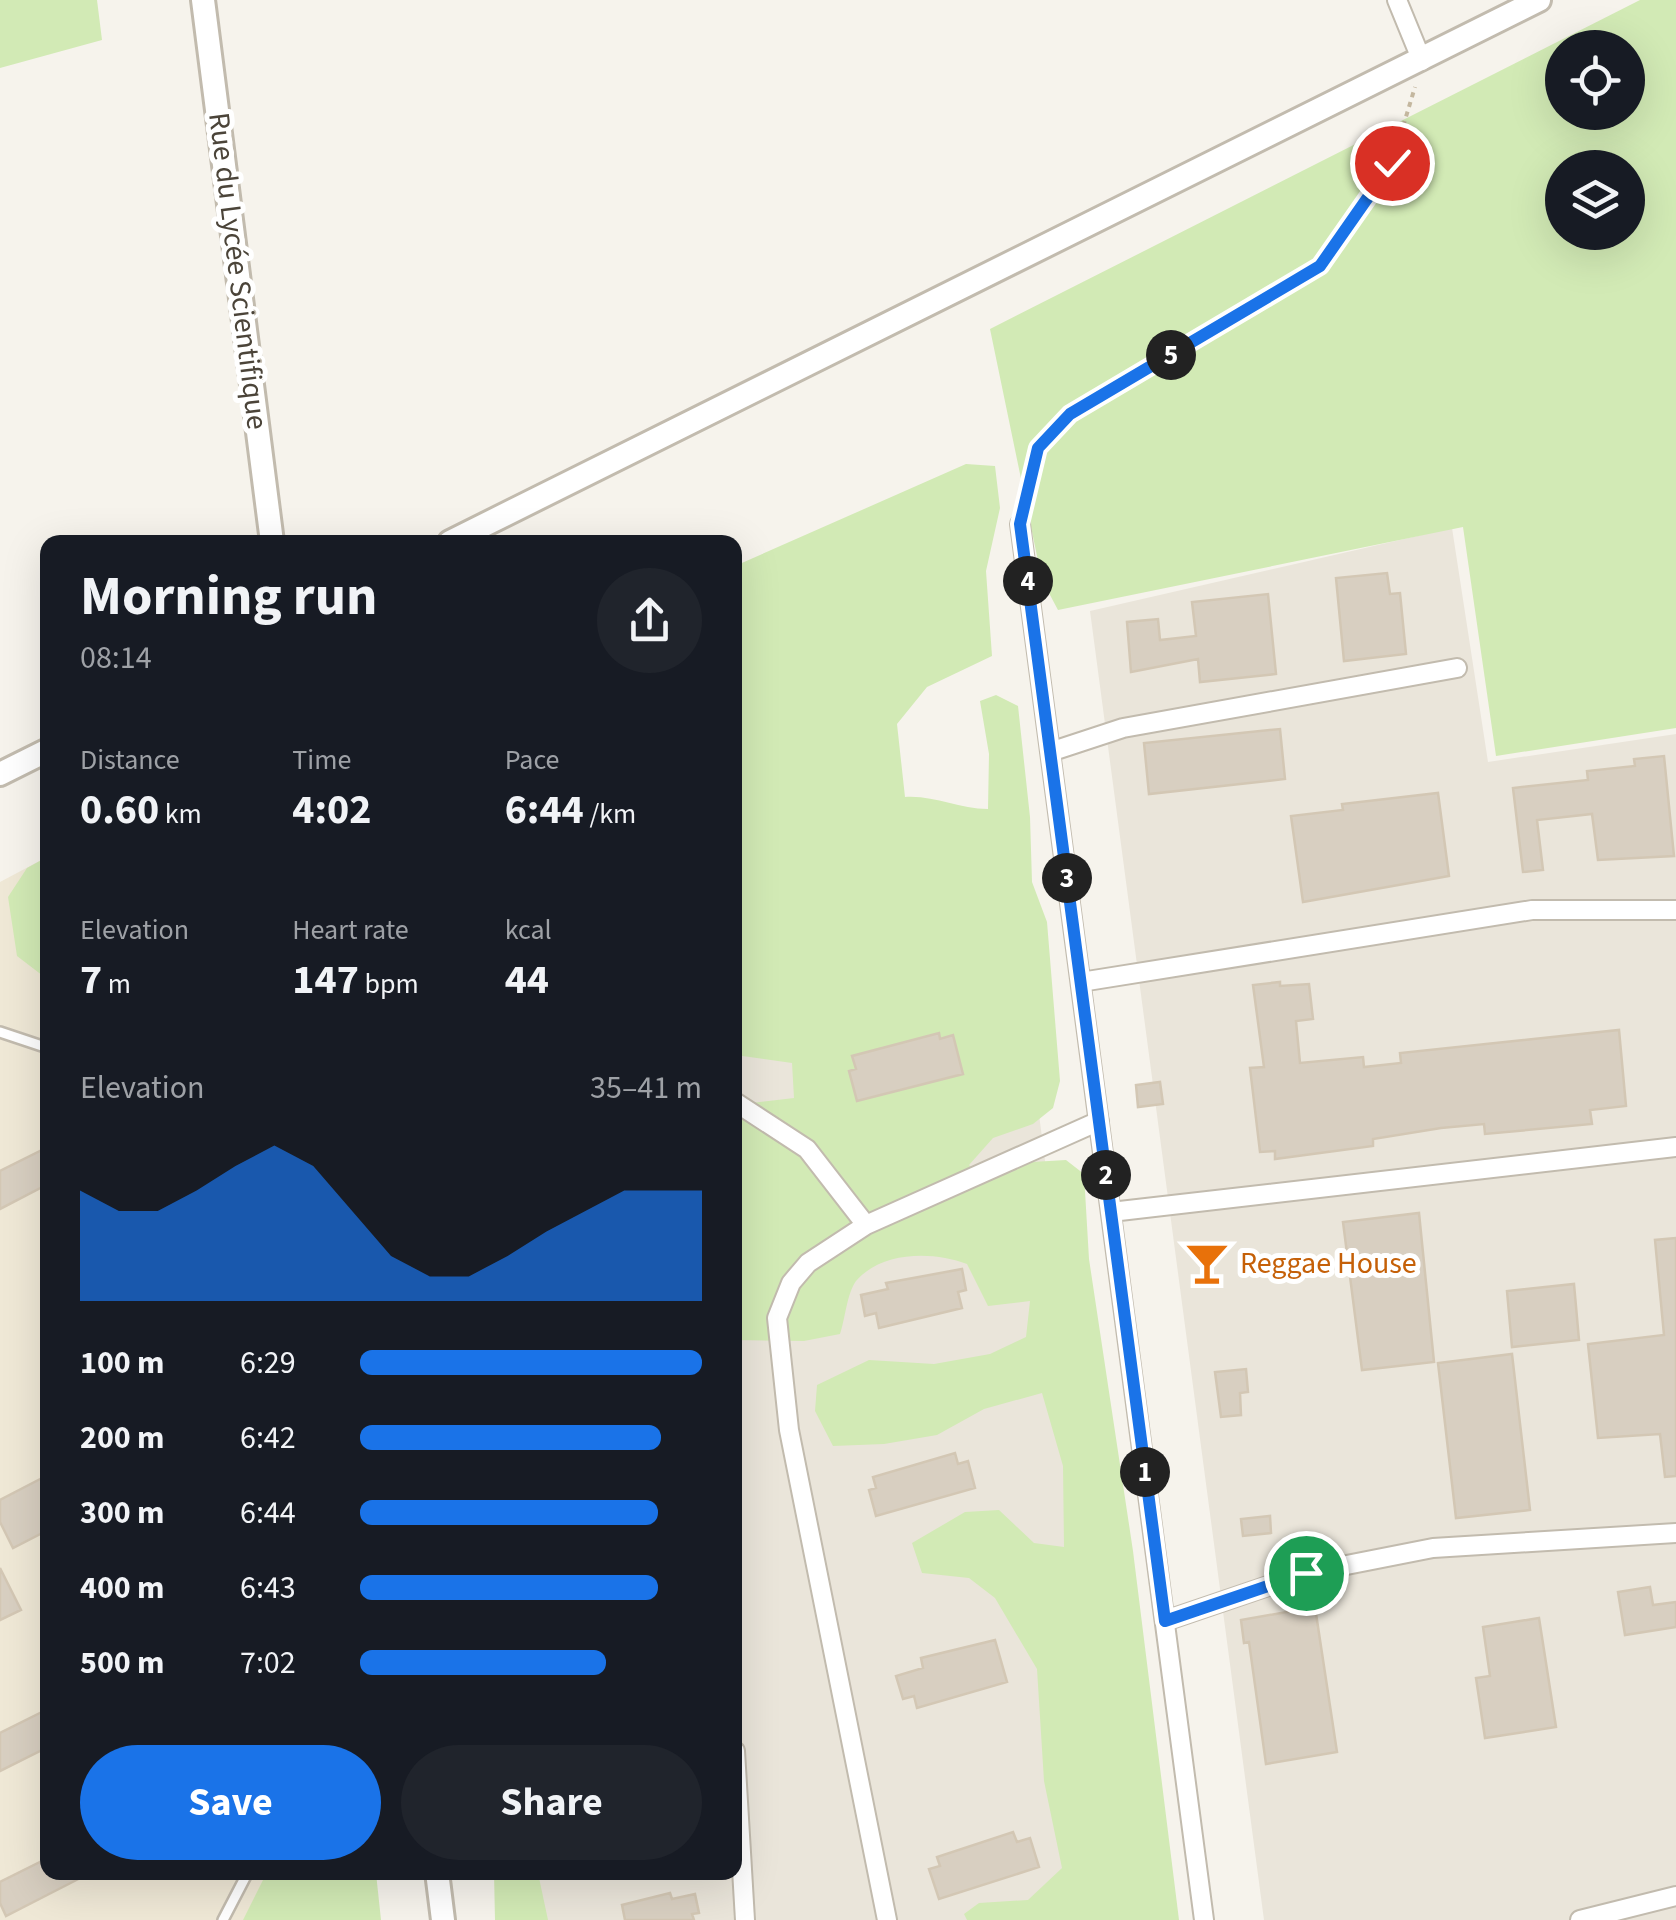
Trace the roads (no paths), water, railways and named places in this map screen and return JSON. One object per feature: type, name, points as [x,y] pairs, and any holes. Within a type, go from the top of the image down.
[{"type":"street","name":"Rue du Lycée Scientifique","points":[[203,0],[271,535]]},
{"type":"street","points":[[1397,0],[1422,61]]},
{"type":"street","points":[[464,535],[1539,0]]},
{"type":"street","points":[[1020,524],[1204,1920]]},
{"type":"street","points":[[1050,752],[1123,728],[1458,668]]},
{"type":"street","points":[[0,774],[40,754]]},
{"type":"street","points":[[1081,982],[1532,910],[1676,910]]},
{"type":"street","points":[[742,1107],[807,1149],[866,1225]]},
{"type":"street","points":[[886,1920],[789,1430],[777,1318],[791,1283],[808,1263],[866,1225],[1099,1120]]},
{"type":"street","points":[[1111,1212],[1676,1147]]},
{"type":"street","points":[[1165,1621],[1306,1573],[1414,1552],[1676,1533]]},
{"type":"street","points":[[742,1869],[745,1920]]},
{"type":"street","points":[[438,1880],[443,1920]]},
{"type":"street","points":[[1580,1920],[1676,1896]]},
{"type":"lane","points":[[0,1032],[40,1045]]},
{"type":"lane","points":[[223,1920],[244,1880]]},
{"type":"place","name":"Reggae House","points":[[1207,1263]]}]
